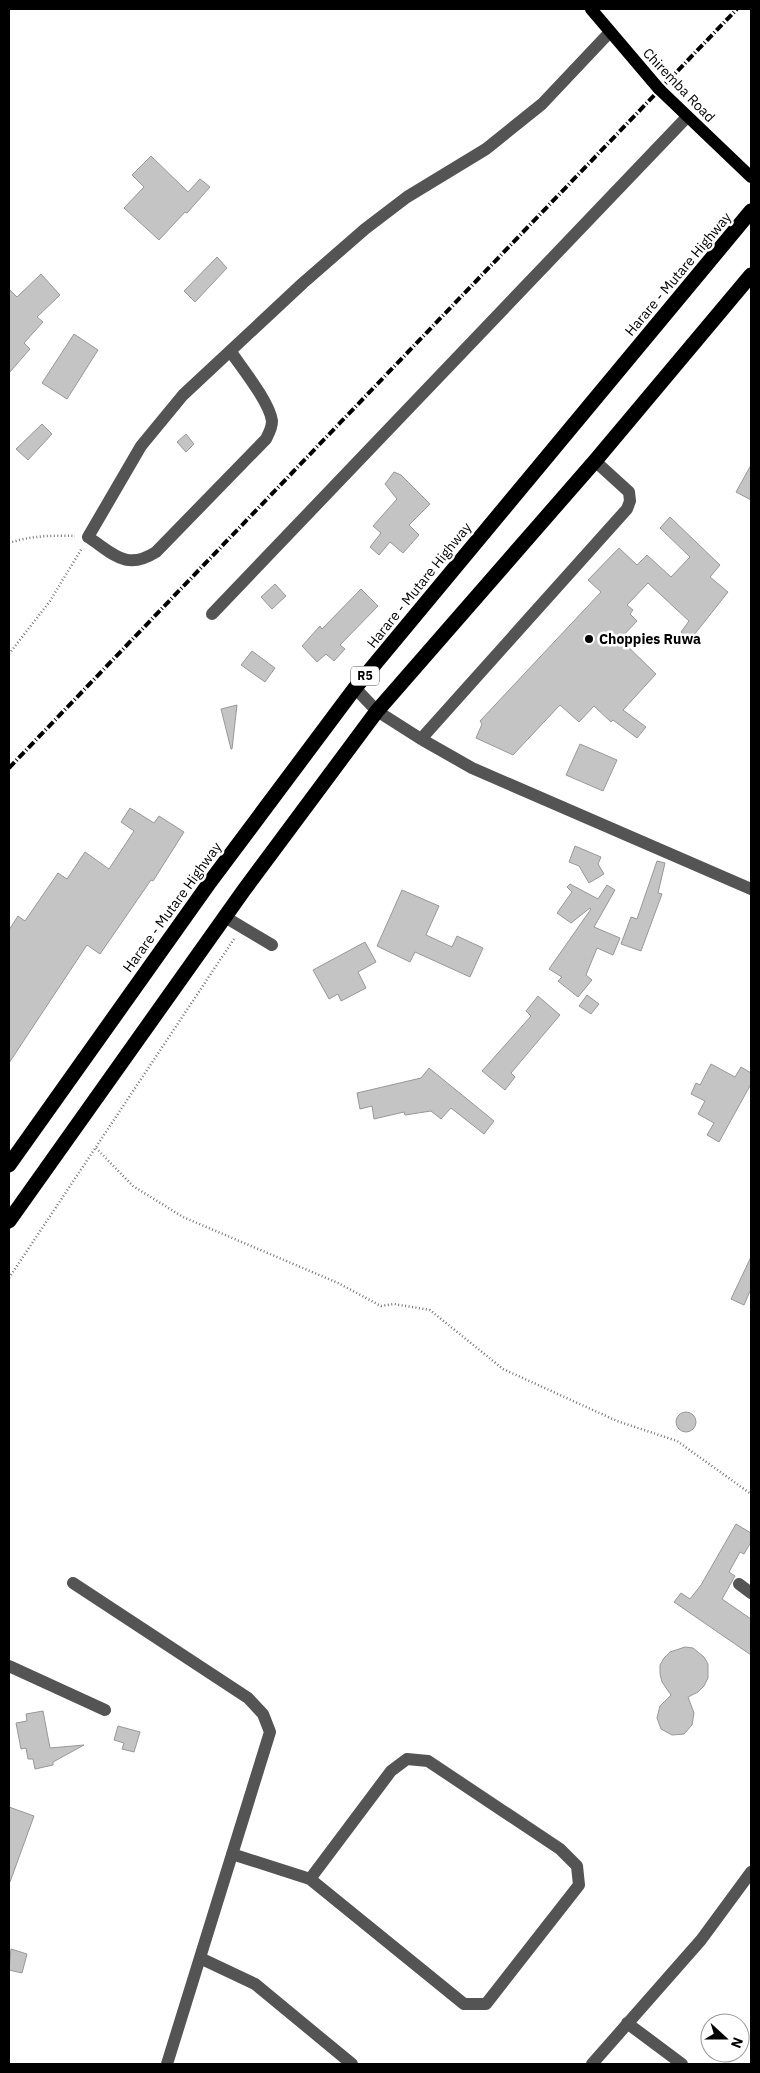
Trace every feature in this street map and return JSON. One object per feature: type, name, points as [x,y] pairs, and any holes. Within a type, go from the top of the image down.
[{"type":"highway","name":"Harare - Mutare Highway","points":[[9,1165],[210,882],[354,688],[751,211]]},
{"type":"highway","name":"R5","points":[[9,1221],[225,918],[377,711],[595,461],[751,275]]},
{"type":"main road","name":"Chiremba Road","points":[[591,9],[659,89],[751,177]]},
{"type":"street","points":[[231,352],[269,410],[272,421],[271,431],[266,439],[156,552],[144,559],[134,561],[123,560],[88,537],[141,446],[183,395],[231,352],[302,283],[365,229],[407,197],[486,149],[542,104],[610,32]]},
{"type":"street","points":[[212,614],[687,117]]},
{"type":"street","points":[[421,739],[627,509],[630,501],[629,492],[595,461]]},
{"type":"street","points":[[354,688],[377,711],[472,768],[751,888]]},
{"type":"street","points":[[225,918],[272,945]]},
{"type":"street","points":[[73,1583],[248,1698],[263,1714],[270,1732],[167,2064]]},
{"type":"street","points":[[739,1584],[751,1592]]},
{"type":"street","points":[[9,1666],[105,1710]]},
{"type":"street","points":[[232,1854],[310,1879],[464,2004],[486,2004],[579,1885],[577,1866],[560,1849],[428,1761],[407,1759],[391,1771],[310,1879]]},
{"type":"street","points":[[592,2064],[701,1940],[751,1872]]},
{"type":"street","points":[[200,1958],[255,1984],[352,2064]]},
{"type":"street","points":[[627,2022],[682,2064]]},
{"type":"path","points":[[9,543],[18,539],[60,536],[88,537],[50,602],[9,654]]},
{"type":"path","points":[[9,1278],[242,927]]},
{"type":"path","points":[[96,1148],[133,1186],[184,1216],[338,1283],[381,1306],[394,1304],[430,1310],[503,1369],[617,1421],[677,1441],[751,1494]]},
{"type":"building","points":[[151,156],[188,192],[200,179],[210,187],[159,240],[124,208],[144,187],[132,175]]},
{"type":"building","points":[[217,257],[227,268],[195,302],[184,291]]},
{"type":"building","points":[[41,274],[60,295],[37,317],[43,322],[24,343],[30,349],[9,373],[9,289],[17,297]]},
{"type":"building","points":[[74,334],[98,350],[67,399],[42,383]]},
{"type":"building","points":[[42,424],[52,434],[28,460],[16,449]]},
{"type":"building","points":[[186,434],[194,444],[186,452],[177,442]]},
{"type":"building","points":[[751,465],[751,500],[736,492]]},
{"type":"building","points":[[394,472],[401,475],[430,504],[409,525],[419,535],[403,553],[390,542],[379,555],[370,547],[381,533],[373,526],[397,499],[385,484]]},
{"type":"building","points":[[670,517],[720,565],[710,577],[728,592],[690,640],[681,632],[689,621],[648,583],[627,605],[633,610],[630,614],[637,621],[620,639],[656,674],[623,710],[646,727],[637,738],[613,720],[611,722],[594,706],[579,722],[560,705],[513,755],[476,738],[482,724],[480,721],[601,592],[588,580],[619,548],[637,565],[647,555],[671,577],[690,557],[660,528]]},
{"type":"building","points":[[275,584],[286,596],[272,609],[261,597]]},
{"type":"building","points":[[361,589],[378,606],[340,645],[345,649],[334,661],[326,654],[317,662],[302,646],[320,626],[322,629]]},
{"type":"building","points":[[252,651],[275,668],[265,682],[241,665]]},
{"type":"building","points":[[237,705],[232,749],[231,749],[221,709]]},
{"type":"building","points":[[580,744],[617,760],[603,791],[566,775]]},
{"type":"building","points":[[130,808],[154,823],[159,816],[184,832],[153,881],[151,880],[100,954],[87,945],[9,1063],[9,930],[18,916],[25,921],[58,873],[67,879],[85,852],[109,869],[134,831],[121,822]]},
{"type":"building","points":[[575,846],[601,857],[598,864],[604,874],[589,883],[579,866],[569,862]]},
{"type":"building","points":[[657,861],[665,863],[658,893],[662,894],[641,951],[621,944],[631,917],[637,919]]},
{"type":"building","points":[[570,884],[598,899],[607,885],[615,890],[594,927],[620,938],[613,955],[597,948],[586,975],[592,980],[578,997],[558,981],[562,977],[549,969],[591,909],[571,923],[557,913],[572,892],[567,887]]},
{"type":"building","points":[[402,890],[439,906],[426,935],[452,947],[457,936],[483,948],[470,977],[415,952],[410,962],[377,946]]},
{"type":"building","points":[[365,942],[376,962],[358,972],[366,988],[341,1001],[338,994],[329,999],[313,970]]},
{"type":"building","points":[[587,995],[599,1004],[591,1014],[579,1006]]},
{"type":"building","points":[[538,996],[560,1015],[511,1073],[515,1077],[505,1090],[482,1071],[531,1016],[526,1011]]},
{"type":"building","points":[[711,1064],[735,1077],[741,1067],[751,1073],[751,1084],[719,1142],[707,1135],[714,1123],[698,1114],[705,1101],[691,1094],[696,1083],[700,1085]]},
{"type":"building","points":[[429,1068],[494,1121],[484,1134],[451,1108],[441,1119],[431,1111],[405,1115],[404,1112],[374,1119],[372,1106],[360,1109],[357,1093],[421,1078]]},
{"type":"building","points":[[751,1257],[751,1289],[744,1305],[731,1299]]},
{"type":"building","points":[[686,1412],[693,1415],[696,1422],[693,1429],[686,1432],[679,1429],[676,1422],[679,1415]]},
{"type":"building","points":[[736,1524],[751,1533],[751,1542],[744,1554],[740,1552],[729,1572],[735,1576],[722,1599],[751,1619],[751,1655],[674,1602],[681,1593],[690,1599],[701,1585]]},
{"type":"building","points":[[685,1647],[693,1648],[704,1657],[708,1664],[708,1678],[698,1692],[688,1697],[694,1713],[692,1725],[684,1734],[672,1735],[661,1729],[657,1718],[660,1706],[671,1695],[662,1682],[660,1665],[670,1652]]},
{"type":"building","points":[[43,1711],[50,1748],[84,1745],[53,1762],[53,1765],[35,1769],[33,1759],[28,1759],[26,1748],[21,1749],[16,1723],[27,1721],[26,1714]]},
{"type":"building","points":[[118,1726],[140,1732],[134,1752],[122,1749],[124,1743],[114,1740]]},
{"type":"building","points":[[9,1807],[34,1816],[10,1882],[9,1881]]},
{"type":"building","points":[[11,1949],[27,1954],[22,1973],[9,1970]]},
{"type":"railway","points":[[9,768],[737,9]]},
{"type":"place","name":"Choppies Ruwa","points":[[589,639]]}]
